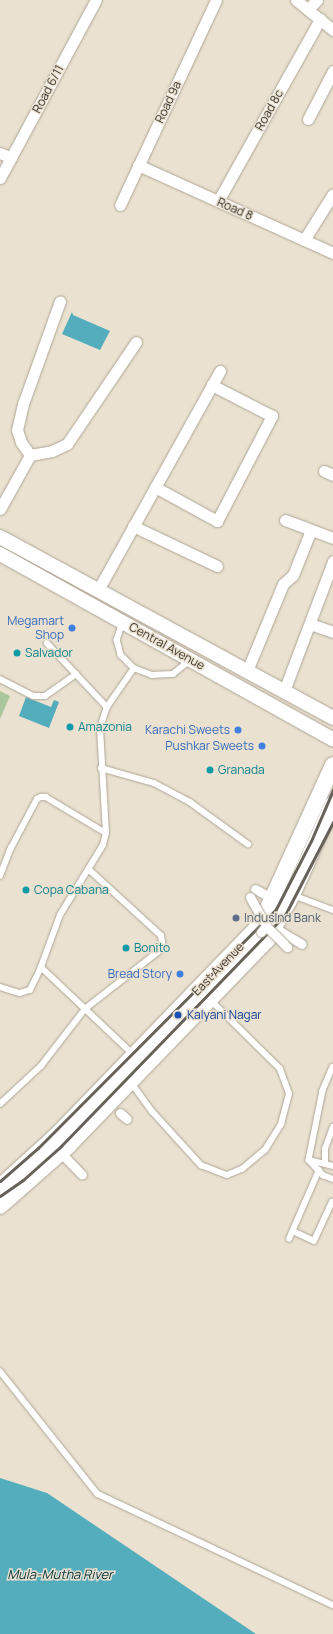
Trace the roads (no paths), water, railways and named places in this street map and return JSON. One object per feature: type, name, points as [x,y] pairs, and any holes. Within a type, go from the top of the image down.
[{"type":"main road","name":"East Avenue","points":[[0,1186],[57,1135],[255,930],[272,898],[333,765]]},
{"type":"main road","name":"East Avenue","points":[[0,1206],[61,1153],[210,1000],[268,929],[292,895],[333,804]]},
{"type":"street","name":"Road 6/11","points":[[0,178],[96,0]]},
{"type":"street","name":"Road 9a","points":[[120,205],[216,0]]},
{"type":"street","points":[[296,0],[333,30]]},
{"type":"street","points":[[308,9],[317,0]]},
{"type":"street","name":"Road 8c","points":[[218,201],[320,19]]},
{"type":"street","points":[[308,119],[333,70]]},
{"type":"street","points":[[0,153],[10,158]]},
{"type":"street","name":"Road 8","points":[[138,165],[333,253]]},
{"type":"street","points":[[304,240],[333,194]]},
{"type":"street","points":[[30,455],[21,442],[17,430],[23,404],[60,301]]},
{"type":"street","points":[[30,455],[52,451],[67,444],[136,342]]},
{"type":"street","points":[[94,597],[220,371]]},
{"type":"street","points":[[155,487],[217,521],[272,416],[212,385]]},
{"type":"street","points":[[0,509],[30,455]]},
{"type":"street","points":[[285,520],[333,538]]},
{"type":"street","points":[[133,526],[217,566]]},
{"type":"street","points":[[247,671],[283,584],[293,574],[311,530]]},
{"type":"street","name":"Central Avenue","points":[[0,536],[94,597],[123,622],[333,739]]},
{"type":"street","name":"Central Avenue","points":[[0,554],[94,597],[247,671],[333,718]]},
{"type":"street","points":[[284,692],[333,561]]},
{"type":"street","points":[[310,624],[333,632]]},
{"type":"street","points":[[255,889],[272,898]]},
{"type":"street","points":[[246,896],[250,897],[268,929],[287,947]]},
{"type":"street","points":[[268,929],[297,940]]},
{"type":"street","points":[[120,1112],[128,1119]]},
{"type":"street","points":[[61,1153],[82,1175]]},
{"type":"lane","points":[[123,622],[117,640],[121,655],[134,668],[152,675],[173,674],[190,660]]},
{"type":"lane","points":[[47,643],[107,707]]},
{"type":"lane","points":[[0,988],[26,992],[42,967],[60,915],[97,858],[106,832],[101,768],[100,728],[107,707],[134,668]]},
{"type":"lane","points":[[0,679],[33,696],[45,696],[76,674]]},
{"type":"lane","points":[[101,768],[154,783],[184,799],[248,844]]},
{"type":"lane","points":[[0,876],[11,848],[37,799],[41,797],[46,797],[106,832]]},
{"type":"lane","points":[[0,1104],[41,1066],[85,1009],[158,954],[163,941],[89,870]]},
{"type":"lane","points":[[292,895],[333,910]]},
{"type":"lane","points":[[42,967],[134,1056]]},
{"type":"lane","points":[[131,1082],[153,1112],[201,1165],[227,1175],[242,1169],[265,1150],[281,1124],[289,1094],[280,1069],[210,1000]]},
{"type":"lane","points":[[309,1160],[323,1092],[333,1067]]},
{"type":"lane","points":[[325,1162],[325,1149],[333,1127]]},
{"type":"lane","points":[[309,1160],[325,1162],[333,1166]]},
{"type":"lane","points":[[309,1160],[319,1170],[333,1179]]},
{"type":"lane","points":[[289,1239],[319,1170]]},
{"type":"lane","points":[[293,1231],[314,1241],[332,1202]]},
{"type":"lane","points":[[0,1371],[98,1494],[333,1605]]},
{"type":"water","points":[[72,312],[73,315],[110,331],[100,350],[62,334]]},
{"type":"water","points":[[26,697],[51,707],[54,700],[59,702],[49,728],[19,716]]},
{"type":"water","name":"Mula-Mutha River","points":[[0,1478],[47,1493],[256,1634],[0,1634]]},
{"type":"railway","points":[[0,1181],[38,1148],[276,909],[311,841],[333,790]]},
{"type":"railway","points":[[0,1196],[23,1180],[61,1146],[285,915],[333,822]]},
{"type":"place","name":"Megamart Shop","points":[[72,628]]},
{"type":"place","name":"Salvador","points":[[17,653]]},
{"type":"place","name":"Amazonia","points":[[70,727]]},
{"type":"place","name":"Karachi Sweets","points":[[238,730]]},
{"type":"place","name":"Pushkar Sweets","points":[[262,746]]},
{"type":"place","name":"Granada","points":[[210,770]]},
{"type":"place","name":"Copa Cabana","points":[[26,890]]},
{"type":"place","name":"IndusInd Bank","points":[[236,918]]},
{"type":"place","name":"Bonito","points":[[126,948]]},
{"type":"place","name":"Bread Story","points":[[180,974]]},
{"type":"place","name":"Kalyani Nagar","points":[[178,1015]]}]
